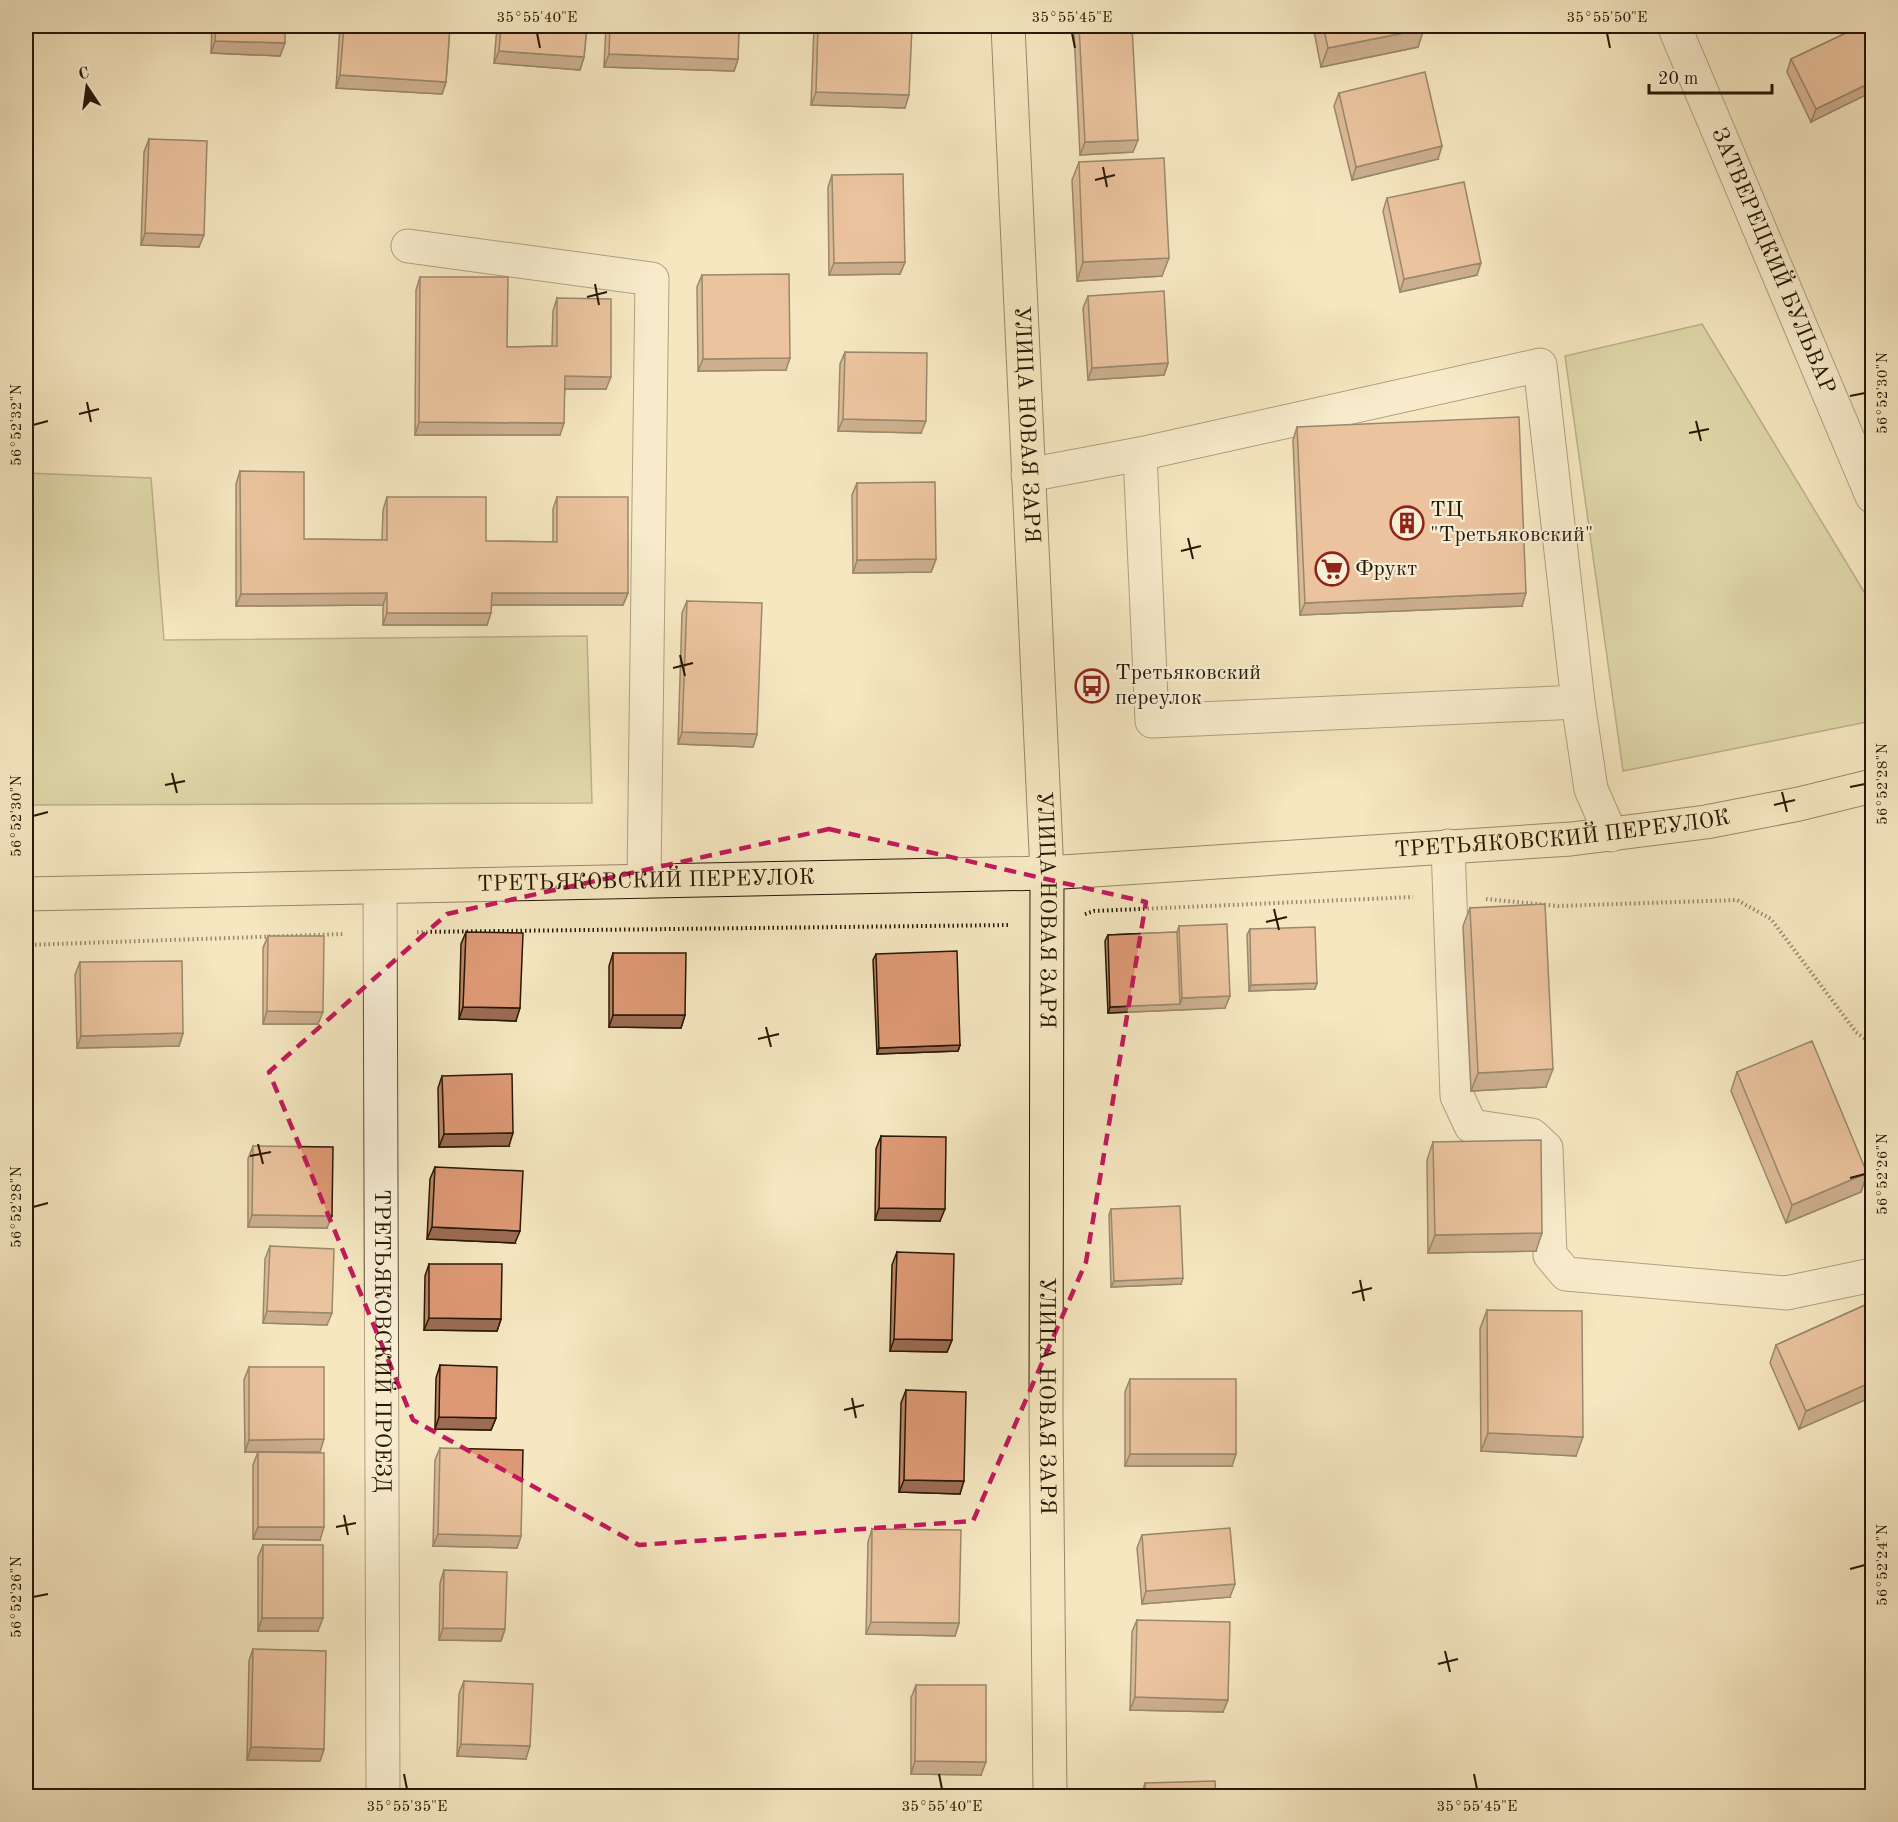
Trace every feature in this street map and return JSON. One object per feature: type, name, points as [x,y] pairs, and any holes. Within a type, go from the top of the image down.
[{"type":"main road","name":"УЛИЦА НОВАЯ ЗАРЯ","points":[[1008,26],[1047,873],[1046,1415],[1050,1797]]},
{"type":"main road","name":"ТРЕТЬЯКОВСКИЙ ПЕРЕУЛОК","points":[[26,894],[1047,873],[1611,835],[1740,816],[1872,786]]},
{"type":"street","name":"ЗАТВЕРЕЦКИЙ БУЛЬВАР","points":[[1674,26],[1872,496]]},
{"type":"street","points":[[408,246],[652,279],[644,881]]},
{"type":"street","points":[[1028,475],[1140,454],[1540,365],[1578,702],[1591,789],[1611,835]]},
{"type":"street","points":[[1140,454],[1152,721],[1578,702]]},
{"type":"street","points":[[1448,846],[1457,1096],[1471,1126],[1532,1135],[1546,1148],[1550,1255],[1566,1274],[1786,1293],[1872,1275]]},
{"type":"street","name":"ТРЕТЬЯКОВСКИЙ ПРОЕЗД","points":[[380,887],[383,1797]]},
{"type":"path","points":[[26,945],[380,932],[1047,925],[1094,911],[1449,895],[1558,906],[1737,900],[1771,919],[1856,1032],[1872,1044]]},
{"type":"highlighted area","points":[[829,829],[1146,902],[1086,1262],[973,1521],[639,1545],[413,1420],[269,1072],[447,914]]},
{"type":"shaded area","points":[[1702,324],[1872,605],[1872,721],[1623,771],[1565,356]]},
{"type":"shaded area","points":[[26,473],[151,478],[164,640],[587,636],[592,803],[26,805]]},
{"type":"building","points":[[216,26],[285,26],[285,43],[215,41]]},
{"type":"building","points":[[344,26],[450,26],[446,82],[340,75]]},
{"type":"building","points":[[501,26],[587,26],[584,57],[499,51]]},
{"type":"building","points":[[610,26],[739,26],[738,59],[609,54]]},
{"type":"building","points":[[818,26],[912,26],[909,95],[816,92]]},
{"type":"building","points":[[1079,26],[1132,26],[1138,140],[1085,142]]},
{"type":"building","points":[[1323,26],[1424,26],[1424,29],[1328,48]]},
{"type":"building","points":[[1865,26],[1872,41],[1872,82],[1816,109],[1791,59]]},
{"type":"building","points":[[1425,72],[1442,146],[1356,167],[1339,93]]},
{"type":"building","points":[[149,139],[207,141],[204,235],[145,233]]},
{"type":"building","points":[[1164,158],[1169,258],[1083,262],[1079,162]]},
{"type":"building","points":[[903,174],[905,262],[834,263],[832,175]]},
{"type":"building","points":[[1464,182],[1481,263],[1404,279],[1387,198]]},
{"type":"building","points":[[789,274],[790,358],[703,359],[702,275]]},
{"type":"building","points":[[420,277],[508,277],[507,347],[557,346],[557,298],[611,299],[611,377],[565,376],[564,423],[419,422]]},
{"type":"building","points":[[1164,291],[1168,363],[1092,368],[1088,296]]},
{"type":"building","points":[[845,352],[927,353],[926,421],[843,419]]},
{"type":"building","name":"ТЦ \"Третьяковский\"","points":[[1519,417],[1526,593],[1305,603],[1297,427]]},
{"type":"building","points":[[240,471],[304,472],[304,539],[387,540],[387,497],[486,497],[486,541],[557,542],[557,497],[628,497],[628,593],[492,593],[491,613],[387,613],[387,593],[241,594]]},
{"type":"building","points":[[935,482],[936,559],[857,560],[857,483]]},
{"type":"building","points":[[687,601],[762,603],[757,734],[682,732]]},
{"type":"building","points":[[1545,904],[1553,1069],[1478,1073],[1470,908]]},
{"type":"building","points":[[1227,924],[1230,996],[1182,998],[1179,926]]},
{"type":"building","points":[[1315,927],[1317,983],[1251,985],[1250,929]]},
{"type":"building","points":[[466,932],[523,933],[520,1008],[463,1007]]},
{"type":"building","points":[[1177,932],[1180,1004],[1110,1007],[1108,935]]},
{"type":"building","points":[[268,936],[324,936],[323,1012],[267,1011]]},
{"type":"building","points":[[957,951],[960,1045],[879,1048],[876,954]]},
{"type":"building","points":[[613,953],[686,953],[685,1015],[613,1015]]},
{"type":"building","points":[[182,961],[183,1033],[81,1036],[80,962]]},
{"type":"building","points":[[1812,1041],[1867,1173],[1792,1205],[1737,1072]]},
{"type":"building","points":[[512,1074],[513,1133],[444,1134],[442,1076]]},
{"type":"building","points":[[881,1136],[946,1137],[945,1209],[879,1208]]},
{"type":"building","points":[[1541,1140],[1542,1233],[1435,1235],[1433,1142]]},
{"type":"building","points":[[253,1146],[333,1147],[332,1216],[252,1215]]},
{"type":"building","points":[[435,1167],[523,1171],[520,1231],[432,1227]]},
{"type":"building","points":[[1180,1206],[1183,1278],[1114,1281],[1111,1209]]},
{"type":"building","points":[[270,1246],[334,1249],[332,1313],[267,1311]]},
{"type":"building","points":[[897,1252],[954,1254],[952,1340],[894,1339]]},
{"type":"building","points":[[429,1264],[502,1264],[501,1319],[429,1318]]},
{"type":"building","points":[[1872,1302],[1872,1382],[1806,1411],[1776,1345]]},
{"type":"building","points":[[1487,1310],[1582,1311],[1583,1437],[1488,1433]]},
{"type":"building","points":[[440,1365],[497,1367],[496,1418],[439,1417]]},
{"type":"building","points":[[249,1367],[324,1367],[324,1439],[249,1440]]},
{"type":"building","points":[[1130,1379],[1236,1379],[1236,1454],[1130,1454]]},
{"type":"building","points":[[906,1390],[966,1392],[964,1481],[904,1480]]},
{"type":"building","points":[[440,1448],[523,1450],[521,1536],[438,1534]]},
{"type":"building","points":[[258,1452],[324,1453],[324,1527],[258,1527]]},
{"type":"building","points":[[1230,1528],[1235,1584],[1146,1591],[1142,1535]]},
{"type":"building","points":[[872,1529],[961,1530],[959,1623],[871,1622]]},
{"type":"building","points":[[263,1545],[323,1545],[323,1618],[262,1618]]},
{"type":"building","points":[[444,1570],[507,1572],[505,1629],[443,1628]]},
{"type":"building","points":[[1137,1620],[1230,1622],[1228,1700],[1135,1697]]},
{"type":"building","points":[[253,1649],[326,1651],[324,1749],[251,1747]]},
{"type":"building","points":[[464,1681],[533,1684],[530,1746],[461,1744]]},
{"type":"building","points":[[916,1685],[986,1685],[986,1762],[915,1761]]},
{"type":"building","points":[[1215,1781],[1216,1797],[1145,1797],[1145,1783]]},
{"type":"place","name":"ТЦ \"Третьяковский\"","points":[[1407,523]]},
{"type":"place","name":"Фрукт","points":[[1332,569]]},
{"type":"place","name":"Третьяковский переулок","points":[[1092,686]]}]
